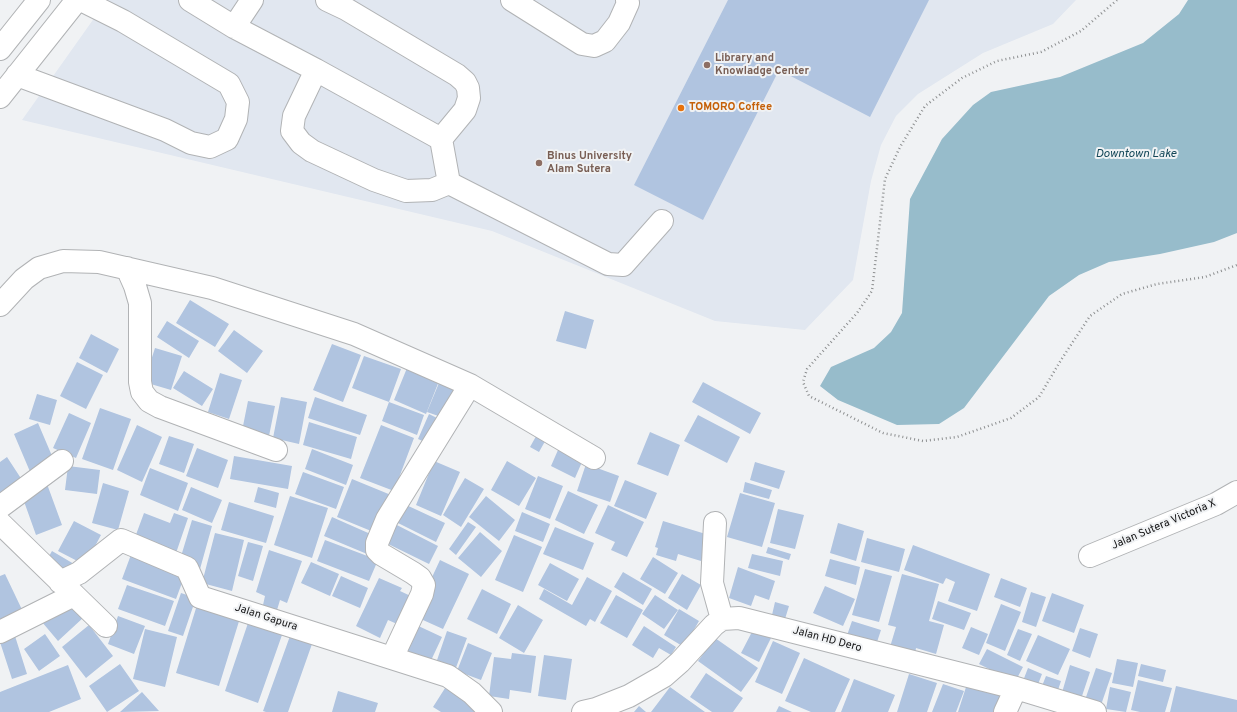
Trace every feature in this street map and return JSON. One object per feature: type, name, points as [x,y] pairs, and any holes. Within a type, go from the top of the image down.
[{"type":"street","points":[[0,49],[39,0]]},
{"type":"street","points":[[0,97],[77,0]]},
{"type":"street","points":[[17,75],[165,130],[191,143],[210,147],[227,139],[236,119],[238,102],[229,84],[130,25],[81,0]]},
{"type":"street","points":[[190,0],[234,27],[316,70],[441,139]]},
{"type":"street","points":[[234,27],[252,0]]},
{"type":"street","points":[[523,3],[582,44],[594,46],[605,41],[619,23],[627,0]]},
{"type":"street","points":[[341,3],[465,82],[468,88],[469,98],[465,110],[441,139],[449,183]]},
{"type":"street","points":[[316,70],[294,116],[292,131],[301,143],[312,151],[374,180],[406,191],[432,190],[449,183],[608,264],[623,265],[662,221]]},
{"type":"street","points":[[0,305],[24,279],[39,268],[63,261],[99,262],[212,288],[354,334],[470,386],[594,458]]},
{"type":"street","points":[[127,268],[135,286],[140,303],[140,382],[142,392],[149,401],[160,407],[276,450]]},
{"type":"street","points":[[392,658],[422,594],[424,584],[420,578],[413,573],[381,554],[377,550],[377,543],[387,519],[470,386]]},
{"type":"street","points":[[0,507],[62,460]]},
{"type":"street","name":"Jalan Sutera Victoria X","points":[[1090,556],[1216,504],[1237,492]]},
{"type":"street","points":[[0,523],[106,626]]},
{"type":"street","points":[[593,711],[630,696],[664,676],[680,662],[714,625],[722,619],[712,583],[715,523]]},
{"type":"street","name":"Jalan Gapura","points":[[67,589],[79,573],[121,540],[187,568],[200,597],[448,676],[472,693],[491,712]]},
{"type":"street","points":[[0,632],[67,589]]},
{"type":"street","name":"Jalan HD Dero","points":[[722,619],[739,618],[759,622],[1016,688],[1095,712]]},
{"type":"street","points":[[1005,712],[1016,688]]},
{"type":"path","points":[[1117,0],[1081,31],[1041,52],[997,62],[962,78],[925,106],[900,147],[885,179],[872,290],[857,313],[807,369],[803,382],[809,396],[883,433],[923,441],[956,437],[1011,418],[1039,398],[1061,360],[1090,316],[1122,294],[1157,284],[1205,277],[1237,265]]},
{"type":"shaded area","name":"Binus University Alam Sutera","points":[[107,0],[1076,0],[1053,24],[983,53],[918,94],[896,116],[881,145],[871,181],[853,280],[805,330],[715,321],[492,231],[22,120]]},
{"type":"water","name":"Downtown Lake","points":[[1188,0],[1237,0],[1237,233],[1214,242],[1160,254],[1109,262],[1079,275],[1049,296],[964,408],[939,424],[897,425],[838,400],[820,386],[831,367],[874,348],[891,332],[902,313],[910,199],[942,139],[973,105],[991,92],[1060,77],[1143,43],[1179,14]]},
{"type":"building","points":[[728,0],[929,0],[870,117],[779,70],[703,220],[634,185]]},
{"type":"building","points":[[190,300],[229,324],[215,347],[176,323]]},
{"type":"building","points":[[565,311],[594,320],[586,349],[556,341]]},
{"type":"building","points":[[167,321],[199,341],[189,358],[157,337]]},
{"type":"building","points":[[234,330],[263,351],[247,373],[218,351]]},
{"type":"building","points":[[91,334],[119,349],[107,373],[79,358]]},
{"type":"building","points":[[332,344],[361,355],[343,402],[313,390]]},
{"type":"building","points":[[155,348],[182,356],[171,390],[144,382]]},
{"type":"building","points":[[364,356],[401,369],[389,402],[352,388]]},
{"type":"building","points":[[77,362],[103,375],[86,409],[60,396]]},
{"type":"building","points":[[407,368],[439,381],[426,414],[394,400]]},
{"type":"building","points":[[184,371],[213,389],[202,406],[173,388]]},
{"type":"building","points":[[220,373],[242,380],[229,419],[208,412]]},
{"type":"building","points":[[441,378],[458,385],[444,418],[427,412]]},
{"type":"building","points":[[703,382],[761,413],[750,434],[692,402]]},
{"type":"building","points":[[37,394],[57,400],[50,425],[29,419]]},
{"type":"building","points":[[281,397],[307,402],[299,444],[273,438]]},
{"type":"building","points":[[315,397],[367,415],[360,435],[308,418]]},
{"type":"building","points":[[248,401],[275,406],[269,436],[242,431]]},
{"type":"building","points":[[389,402],[424,415],[417,435],[382,421]]},
{"type":"building","points":[[100,408],[131,419],[113,470],[82,459]]},
{"type":"building","points":[[69,413],[91,423],[76,458],[53,448]]},
{"type":"building","points":[[429,414],[437,418],[427,443],[418,439]]},
{"type":"building","points":[[698,415],[740,437],[727,463],[684,441]]},
{"type":"building","points":[[309,422],[357,437],[351,459],[303,445]]},
{"type":"building","points":[[38,423],[55,463],[31,474],[14,434]]},
{"type":"building","points":[[137,425],[162,437],[142,482],[117,470]]},
{"type":"building","points":[[381,425],[414,438],[394,491],[360,478]]},
{"type":"building","points":[[539,431],[548,436],[539,452],[530,447]]},
{"type":"building","points":[[650,432],[680,445],[668,476],[637,464]]},
{"type":"building","points":[[169,436],[194,444],[184,473],[159,464]]},
{"type":"building","points":[[197,448],[228,460],[218,488],[186,476]]},
{"type":"building","points":[[312,449],[353,465],[346,485],[305,469]]},
{"type":"building","points":[[558,450],[582,462],[575,478],[551,466]]},
{"type":"building","points":[[234,456],[292,466],[288,489],[230,479]]},
{"type":"building","points":[[7,457],[24,483],[0,499],[0,462]]},
{"type":"building","points":[[434,461],[460,472],[441,516],[416,505]]},
{"type":"building","points":[[507,461],[536,478],[519,506],[491,490]]},
{"type":"building","points":[[755,462],[785,471],[779,489],[750,480]]},
{"type":"building","points":[[586,464],[619,476],[610,502],[577,491]]},
{"type":"building","points":[[68,466],[100,470],[97,494],[65,490]]},
{"type":"building","points":[[150,468],[188,483],[178,511],[140,495]]},
{"type":"building","points":[[303,472],[344,487],[336,509],[295,494]]},
{"type":"building","points":[[538,476],[563,486],[550,519],[525,509]]},
{"type":"building","points":[[465,478],[484,489],[461,527],[443,515]]},
{"type":"building","points":[[352,479],[391,495],[376,533],[337,517]]},
{"type":"building","points":[[625,480],[657,493],[646,519],[614,506]]},
{"type":"building","points":[[745,482],[772,490],[769,499],[743,492]]},
{"type":"building","points":[[103,483],[129,491],[118,530],[92,523]]},
{"type":"building","points":[[47,484],[62,525],[36,535],[21,493]]},
{"type":"building","points":[[191,487],[222,500],[212,523],[182,510]]},
{"type":"building","points":[[258,487],[279,493],[276,508],[254,502]]},
{"type":"building","points":[[568,491],[598,505],[584,534],[555,520]]},
{"type":"building","points":[[740,493],[775,503],[762,547],[727,537]]},
{"type":"building","points":[[290,496],[328,508],[312,558],[274,545]]},
{"type":"building","points":[[486,496],[515,520],[499,541],[469,517]]},
{"type":"building","points":[[229,502],[274,516],[266,543],[221,530]]},
{"type":"building","points":[[402,503],[445,523],[436,542],[394,521]]},
{"type":"building","points":[[608,505],[644,522],[627,557],[611,550],[615,542],[595,533]]},
{"type":"building","points":[[778,509],[804,515],[795,549],[770,543]]},
{"type":"building","points":[[522,512],[550,524],[543,542],[515,531]]},
{"type":"building","points":[[144,513],[170,523],[174,513],[188,518],[175,556],[134,540]]},
{"type":"building","points":[[332,517],[375,536],[367,554],[324,536]]},
{"type":"building","points":[[192,520],[212,526],[200,569],[179,563]]},
{"type":"building","points":[[74,521],[101,535],[85,565],[58,551]]},
{"type":"building","points":[[389,521],[438,546],[429,564],[380,540]]},
{"type":"building","points":[[663,521],[709,535],[701,561],[678,554],[676,561],[656,555],[658,548],[655,547]]},
{"type":"building","points":[[468,522],[476,527],[456,555],[449,549]]},
{"type":"building","points":[[838,523],[864,531],[856,561],[830,553]]},
{"type":"building","points":[[555,527],[594,543],[583,570],[543,554]]},
{"type":"building","points":[[480,532],[502,551],[481,577],[458,558]]},
{"type":"building","points":[[215,533],[244,540],[232,591],[202,583]]},
{"type":"building","points":[[514,535],[542,547],[523,592],[495,580]]},
{"type":"building","points":[[867,538],[905,549],[899,572],[861,562]]},
{"type":"building","points":[[325,540],[378,560],[369,581],[317,561]]},
{"type":"building","points":[[248,542],[263,546],[253,581],[238,576]]},
{"type":"building","points":[[913,545],[990,574],[977,611],[948,601],[955,582],[946,578],[943,584],[904,570]]},
{"type":"building","points":[[768,547],[791,554],[789,560],[766,553]]},
{"type":"building","points":[[269,550],[302,561],[287,603],[280,600],[277,610],[263,605],[265,596],[256,592]]},
{"type":"building","points":[[52,551],[74,564],[66,577],[45,563]]},
{"type":"building","points":[[132,552],[186,572],[176,599],[122,579]]},
{"type":"building","points":[[752,554],[783,561],[780,576],[748,568]]},
{"type":"building","points":[[653,557],[678,573],[665,594],[640,579]]},
{"type":"building","points":[[830,559],[860,567],[856,585],[825,576]]},
{"type":"building","points":[[440,560],[469,574],[443,629],[414,616]]},
{"type":"building","points":[[311,562],[339,574],[330,596],[301,583]]},
{"type":"building","points":[[550,563],[579,579],[567,601],[538,585]]},
{"type":"building","points":[[738,567],[775,581],[769,600],[755,595],[751,606],[729,598]]},
{"type":"building","points":[[865,569],[892,576],[879,622],[852,615]]},
{"type":"building","points":[[623,572],[652,589],[643,605],[614,587]]},
{"type":"building","points":[[5,574],[26,618],[0,629],[0,576]]},
{"type":"building","points":[[682,574],[701,585],[687,610],[668,598]]},
{"type":"building","points":[[902,574],[939,584],[929,621],[944,625],[936,654],[916,648],[915,654],[890,647],[896,627],[888,625]]},
{"type":"building","points":[[341,576],[368,588],[360,608],[332,596]]},
{"type":"building","points":[[587,577],[612,591],[595,622],[590,619],[586,626],[539,599],[544,589],[572,605]]},
{"type":"building","points":[[379,578],[402,588],[400,591],[417,599],[404,627],[388,620],[380,638],[356,626]]},
{"type":"building","points":[[1001,578],[1027,588],[1020,607],[994,597]]},
{"type":"building","points":[[127,585],[174,601],[165,626],[118,609]]},
{"type":"building","points":[[825,586],[855,599],[843,626],[813,613]]},
{"type":"building","points":[[482,589],[511,604],[497,634],[467,619]]},
{"type":"building","points":[[1031,592],[1046,597],[1036,627],[1022,622]]},
{"type":"building","points":[[181,593],[196,598],[183,636],[168,631]]},
{"type":"building","points":[[1052,593],[1084,605],[1074,633],[1042,621]]},
{"type":"building","points":[[616,595],[643,610],[627,638],[600,623]]},
{"type":"building","points":[[655,595],[678,610],[664,629],[642,614]]},
{"type":"building","points":[[69,600],[84,617],[58,641],[42,622]]},
{"type":"building","points":[[938,601],[971,613],[964,630],[932,619]]},
{"type":"building","points":[[775,602],[789,606],[785,619],[772,615]]},
{"type":"building","points":[[1001,604],[1021,612],[1005,651],[986,643]]},
{"type":"building","points":[[197,605],[240,618],[219,686],[176,673]]},
{"type":"building","points":[[518,605],[543,620],[524,653],[499,638]]},
{"type":"building","points":[[679,609],[699,621],[684,647],[664,635]]},
{"type":"building","points":[[118,616],[145,626],[134,654],[108,644]]},
{"type":"building","points":[[852,621],[881,630],[874,651],[845,641]]},
{"type":"building","points":[[248,623],[282,635],[258,703],[225,691]]},
{"type":"building","points":[[412,623],[442,637],[427,669],[397,655]]},
{"type":"building","points":[[89,625],[113,656],[86,678],[62,647]]},
{"type":"building","points":[[644,626],[676,647],[671,655],[659,648],[653,658],[632,645]]},
{"type":"building","points":[[971,627],[988,634],[979,655],[962,648]]},
{"type":"building","points":[[754,628],[772,636],[759,662],[741,653]]},
{"type":"building","points":[[1080,628],[1098,634],[1090,658],[1072,651]]},
{"type":"building","points":[[145,629],[177,637],[165,687],[133,679]]},
{"type":"building","points":[[1018,629],[1032,634],[1020,661],[1007,655]]},
{"type":"building","points":[[447,631],[467,638],[454,673],[435,666]]},
{"type":"building","points":[[45,634],[60,656],[39,671],[24,649]]},
{"type":"building","points":[[1038,635],[1070,649],[1058,675],[1026,661]]},
{"type":"building","points":[[15,636],[27,674],[12,679],[0,642]]},
{"type":"building","points":[[290,636],[312,644],[288,712],[263,711]]},
{"type":"building","points":[[715,638],[758,668],[741,692],[698,661]]},
{"type":"building","points":[[773,641],[800,653],[782,694],[755,682]]},
{"type":"building","points":[[468,643],[492,653],[481,680],[457,671]]},
{"type":"building","points":[[987,649],[1023,667],[1015,682],[979,664]]},
{"type":"building","points":[[512,653],[536,656],[531,693],[510,690],[509,699],[489,696],[494,657],[511,659]]},
{"type":"building","points":[[544,655],[572,659],[566,700],[538,696]]},
{"type":"building","points":[[804,658],[850,679],[835,712],[811,712],[785,701]]},
{"type":"building","points":[[1117,659],[1138,663],[1133,687],[1112,683]]},
{"type":"building","points":[[120,664],[139,691],[107,712],[89,686]]},
{"type":"building","points":[[1141,664],[1166,670],[1163,682],[1138,676]]},
{"type":"building","points":[[68,665],[81,699],[49,712],[0,712],[0,692]]},
{"type":"building","points":[[1070,665],[1090,672],[1080,702],[1061,696]]},
{"type":"building","points":[[1028,668],[1042,674],[1035,692],[1021,686]]},
{"type":"building","points":[[1096,668],[1112,673],[1101,705],[1085,700]]},
{"type":"building","points":[[706,673],[743,698],[733,712],[712,712],[690,697]]},
{"type":"building","points":[[909,674],[937,683],[927,712],[897,712]]},
{"type":"building","points":[[1046,676],[1061,681],[1056,696],[1040,691]]},
{"type":"building","points":[[854,679],[895,695],[888,712],[841,712]]},
{"type":"building","points":[[1138,680],[1172,688],[1165,712],[1140,712],[1131,710]]},
{"type":"building","points":[[943,684],[964,691],[956,712],[932,712]]},
{"type":"building","points":[[967,684],[1004,697],[999,712],[958,712]]},
{"type":"building","points":[[447,685],[484,712],[441,712],[433,707]]},
{"type":"building","points":[[1176,686],[1237,700],[1237,712],[1170,712]]},
{"type":"building","points":[[670,687],[705,712],[651,712]]},
{"type":"building","points":[[1110,687],[1131,692],[1126,712],[1106,709]]},
{"type":"building","points":[[338,691],[378,703],[375,712],[332,712]]},
{"type":"building","points":[[142,692],[159,711],[120,712]]},
{"type":"building","points":[[639,706],[646,712],[634,712]]},
{"type":"building","points":[[779,706],[792,712],[776,712]]},
{"type":"place","name":"Library and Knowladge Center","points":[[707,65]]},
{"type":"place","name":"TOMORO Coffee","points":[[681,108]]},
{"type":"place","name":"Binus University Alam Sutera","points":[[539,163]]}]
